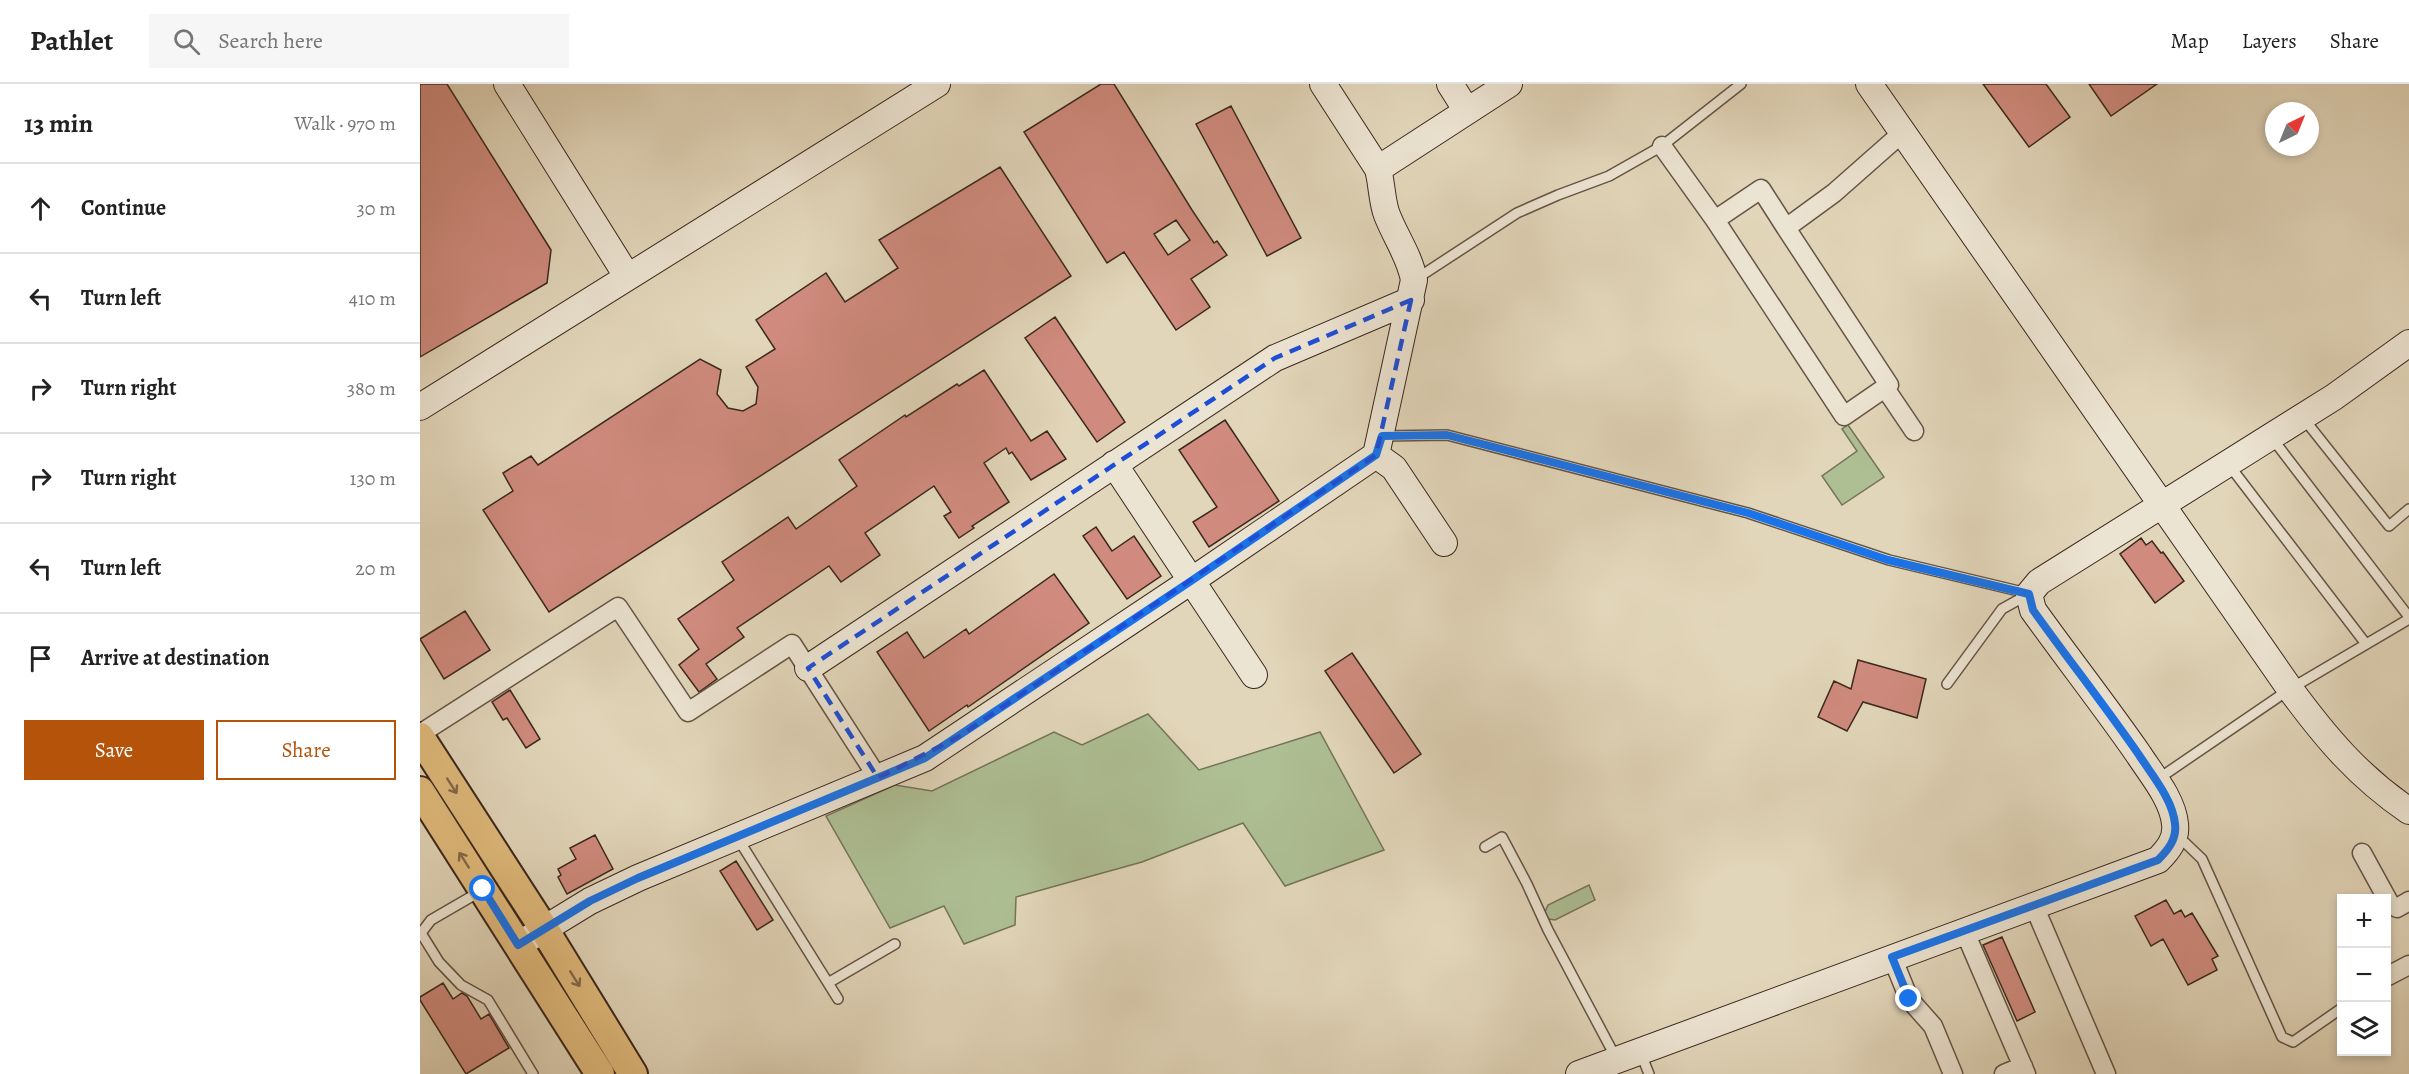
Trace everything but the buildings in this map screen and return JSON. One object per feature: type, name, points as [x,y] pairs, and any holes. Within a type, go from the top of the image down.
[{"type":"main road","points":[[420,736],[544,929],[633,1074]]},
{"type":"main road","points":[[420,791],[600,1074]]},
{"type":"street","points":[[507,84],[627,276]]},
{"type":"street","points":[[420,407],[936,84]]},
{"type":"street","points":[[518,945],[590,901],[638,878],[736,835],[925,758],[1191,581],[1379,445],[1412,290],[1406,253],[1386,212],[1378,169],[1323,84]]},
{"type":"street","points":[[1450,84],[1467,111]]},
{"type":"street","points":[[1378,169],[1509,84]]},
{"type":"street","points":[[1869,84],[2327,739],[2379,789],[2409,811]]},
{"type":"street","points":[[1786,228],[1834,193],[1902,133]]},
{"type":"street","points":[[1662,146],[1715,220],[1844,416],[1889,385],[1761,189],[1715,220]]},
{"type":"street","points":[[808,668],[1275,358],[1412,290]]},
{"type":"street","points":[[1579,1074],[1636,1062],[1892,957],[2158,860],[2172,844],[2175,834],[2175,822],[2171,809],[2156,780],[2117,723],[2033,610],[2029,594],[2039,582],[2303,417],[2409,343]]},
{"type":"street","points":[[1884,388],[1914,431]]},
{"type":"street","points":[[1379,445],[1444,543]]},
{"type":"street","points":[[1114,464],[1254,675]]},
{"type":"street","points":[[420,736],[618,607],[688,712],[792,644],[878,778]]},
{"type":"street","points":[[2362,853],[2390,904],[2397,908],[2409,901]]},
{"type":"street","points":[[2034,906],[2106,1074]]},
{"type":"street","points":[[1964,930],[2024,1070],[2004,1074]]},
{"type":"street","points":[[1892,957],[1909,999],[1933,1026],[1953,1074]]},
{"type":"street","points":[[2391,974],[2409,965]]},
{"type":"lane","points":[[1412,290],[1518,213],[1609,176],[1662,146],[1741,84]]},
{"type":"lane","points":[[2303,417],[2389,526],[2409,509]]},
{"type":"lane","points":[[1379,445],[1447,435],[1748,513],[1888,560],[2029,594]]},
{"type":"lane","points":[[2156,780],[2290,689],[2409,618],[2271,437]]},
{"type":"lane","points":[[2228,464],[2366,644]]},
{"type":"lane","points":[[1947,684],[2002,609],[2029,594]]},
{"type":"lane","points":[[2175,834],[2202,859],[2282,1037],[2293,1042],[2337,1011]]},
{"type":"lane","points":[[736,835],[838,999]]},
{"type":"lane","points":[[1485,847],[1502,837],[1548,930],[1636,1062]]},
{"type":"lane","points":[[483,889],[431,920],[421,933],[439,962],[461,985],[488,1000],[533,1074]]},
{"type":"lane","points":[[828,983],[895,944]]},
{"type":"highlighted area","points":[[1411,300],[1376,455],[958,737],[878,778],[808,668],[1275,358]]},
{"type":"green space","points":[[1848,425],[1884,477],[1842,505],[1822,476],[1857,451],[1842,429]]},
{"type":"green space","points":[[1148,714],[1199,770],[1320,732],[1384,850],[1285,886],[1243,823],[1142,862],[1016,897],[1015,925],[964,944],[944,906],[890,928],[826,816],[895,785],[932,791],[1054,732],[1082,745]]},
{"type":"green space","points":[[1589,885],[1595,900],[1555,920],[1549,919],[1545,912],[1548,905]]},
{"type":"route","points":[[483,889],[518,945],[590,901],[638,878],[736,835],[925,758],[1376,455],[1382,436],[1447,435],[1748,513],[1888,560],[2029,594],[2033,610],[2117,723],[2156,780],[2171,809],[2175,822],[2175,834],[2172,844],[2158,860],[1892,957],[1909,999]]}]
